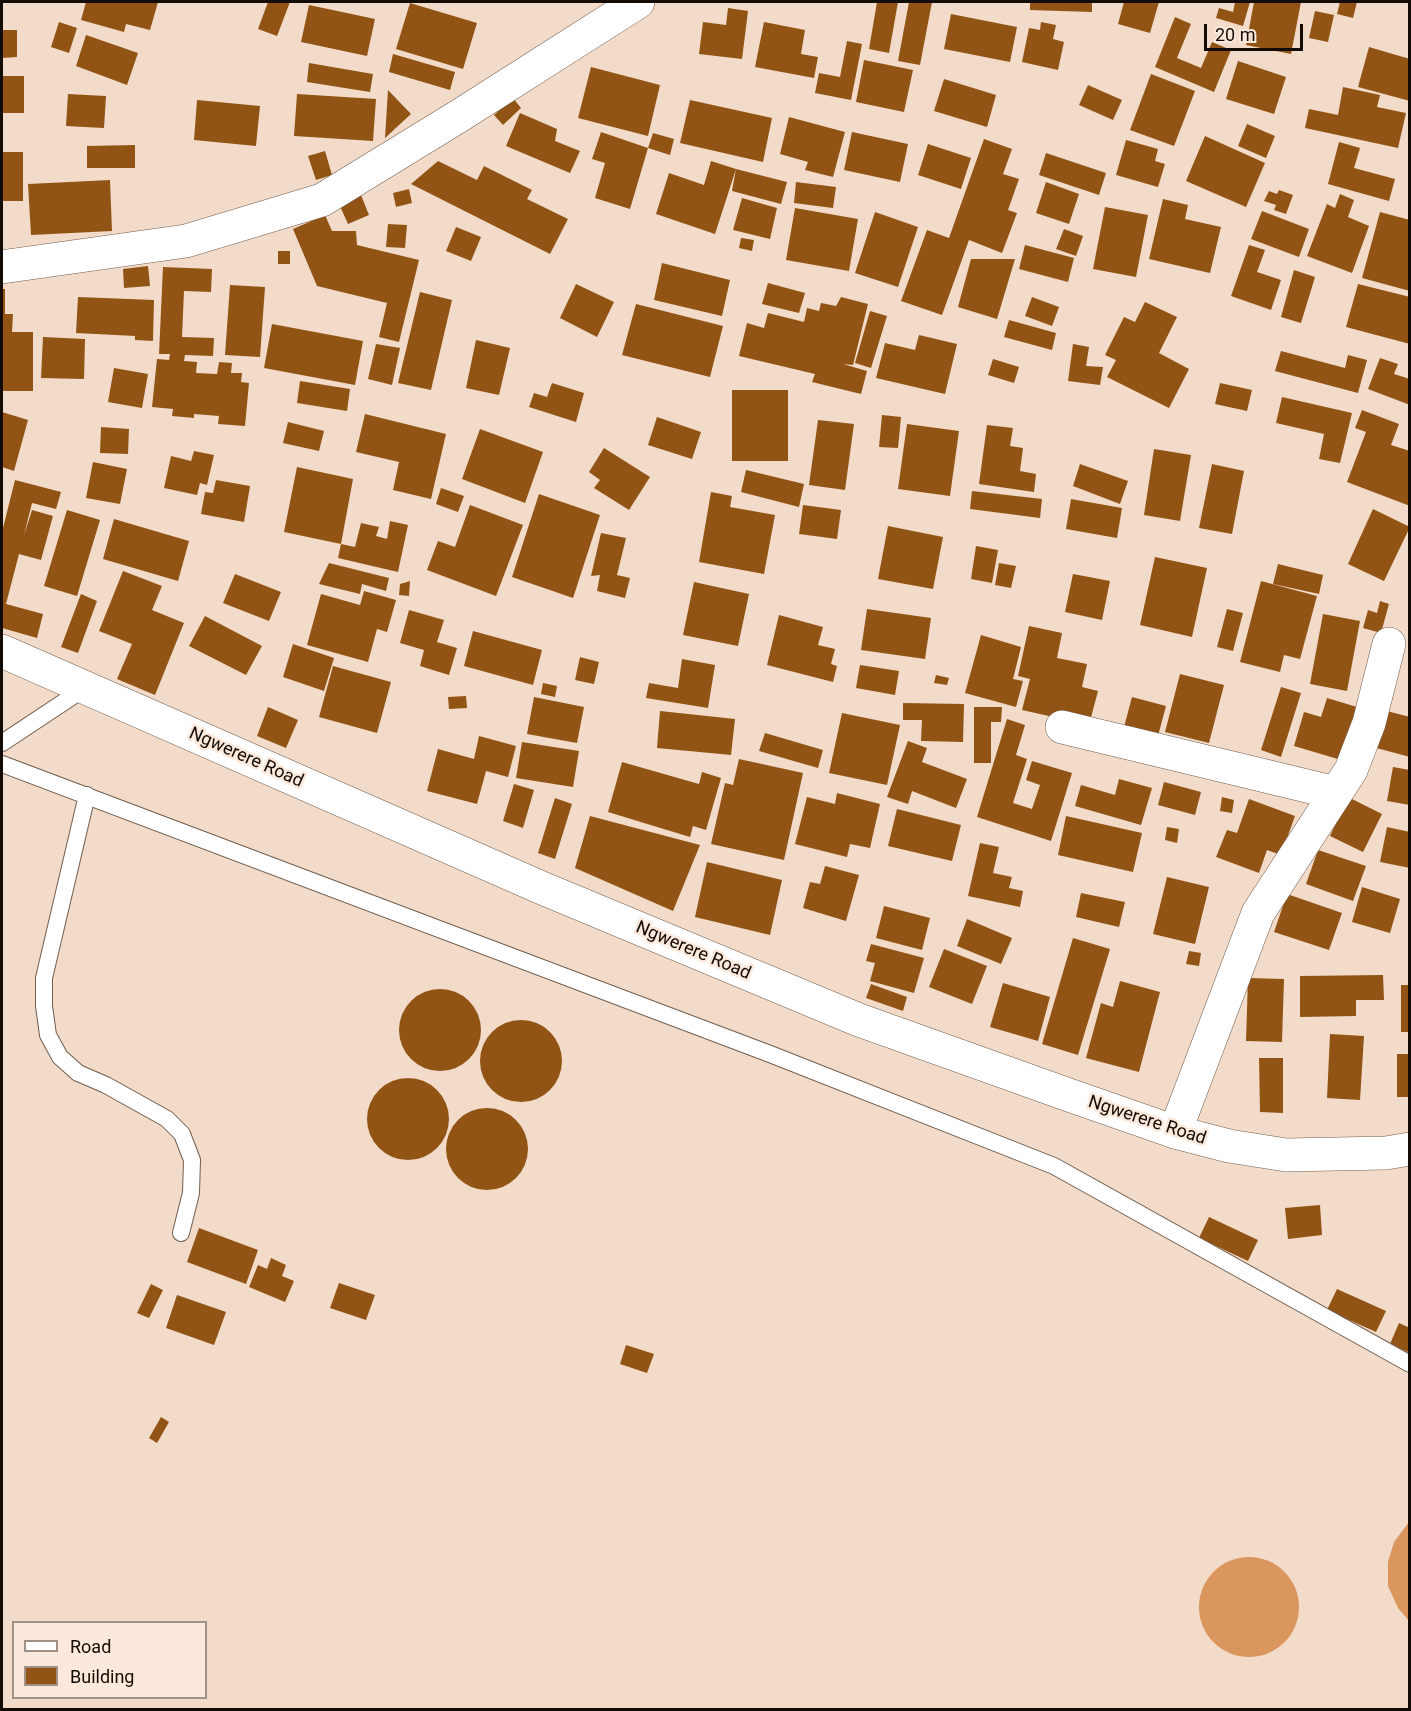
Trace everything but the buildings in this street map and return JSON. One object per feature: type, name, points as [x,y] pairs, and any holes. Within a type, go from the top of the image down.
[{"type":"street","points":[[2,267],[186,241],[322,200],[638,2]]},
{"type":"street","points":[[1175,1132],[1258,913],[1351,770],[1369,723],[1389,644]]},
{"type":"street","name":"Ngwerere Road","points":[[2,651],[531,883],[859,1020],[1175,1132],[1229,1146],[1286,1155],[1375,1153],[1410,1149]]},
{"type":"street","points":[[1062,727],[1336,793]]},
{"type":"lane","points":[[2,743],[85,688]]},
{"type":"lane","points":[[2,764],[770,1054],[1054,1166],[1410,1364]]},
{"type":"lane","points":[[87,795],[45,978],[44,1006],[48,1035],[60,1057],[78,1073],[106,1085],[167,1119],[182,1134],[192,1160],[191,1193],[181,1233]]},
{"type":"shaded area","points":[[1409,1522],[1409,1621],[1398,1608],[1388,1586],[1388,1562],[1394,1542]]},
{"type":"shaded area","points":[[1249,1557],[1268,1561],[1284,1572],[1295,1588],[1299,1607],[1295,1626],[1284,1642],[1268,1653],[1249,1657],[1230,1653],[1214,1642],[1203,1626],[1199,1607],[1203,1588],[1214,1572],[1230,1561]]}]
